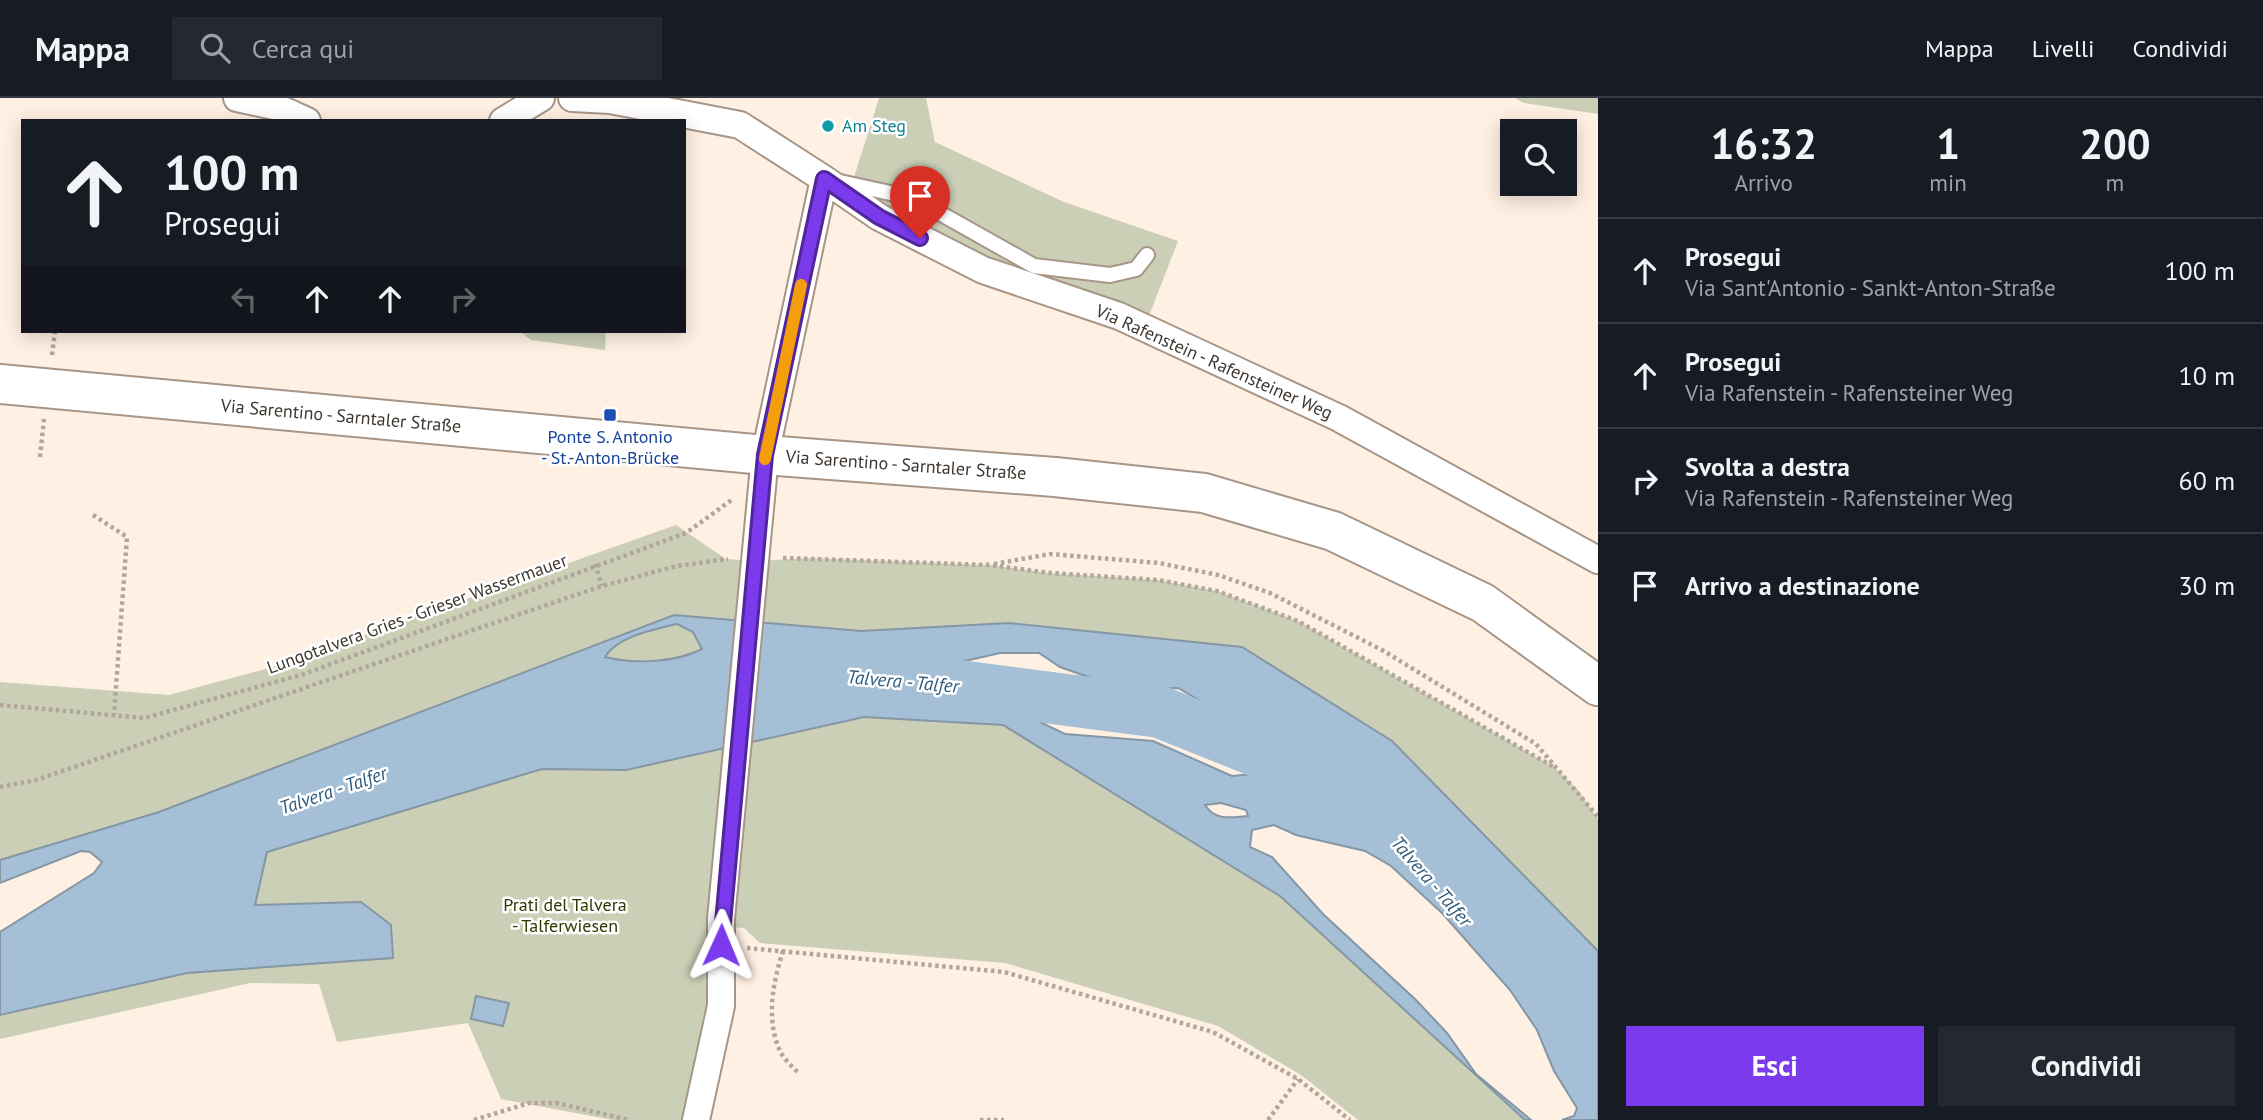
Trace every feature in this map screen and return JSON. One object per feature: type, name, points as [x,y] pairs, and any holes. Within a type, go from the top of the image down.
[{"type":"main road","name":"Via Sarentino - Sarntaler Straße","points":[[0,384],[765,455],[1055,477],[1203,494],[1332,531],[1483,603],[1598,686]]},
{"type":"street","points":[[237,98],[274,106],[303,119]]},
{"type":"street","points":[[506,119],[541,98]]},
{"type":"street","name":"Via Rafenstein - Rafensteiner Weg","points":[[572,98],[610,100],[740,125],[879,217],[983,270],[1119,316],[1339,418],[1598,560]]},
{"type":"street","points":[[696,1120],[721,1006],[721,932],[765,455],[824,179]]},
{"type":"lane","points":[[824,179],[913,198],[1034,266],[1110,275],[1136,269],[1147,255]]},
{"type":"path","points":[[51,363],[55,333]]},
{"type":"path","points":[[40,457],[44,416]]},
{"type":"path","points":[[93,514],[127,537],[114,715]]},
{"type":"path","name":"Lungotalvera Gries - Grieser Wassermauer","points":[[0,705],[144,718],[304,674],[696,527]]},
{"type":"path","points":[[990,565],[1050,554],[1145,562],[1218,575],[1257,589],[1324,618],[1382,650],[1536,744],[1554,768],[1578,790],[1598,817]]},
{"type":"path","points":[[773,558],[990,565],[1050,573],[1158,580],[1217,591],[1298,621],[1554,768]]},
{"type":"path","points":[[0,787],[36,780],[602,586],[677,566],[737,559]]},
{"type":"path","points":[[595,564],[602,586]]},
{"type":"path","points":[[721,932],[783,951],[1004,972],[1213,1032],[1298,1079],[1350,1120]]},
{"type":"path","points":[[783,951],[773,984],[772,1012],[781,1052],[799,1074]]},
{"type":"path","points":[[1268,1120],[1298,1079]]},
{"type":"path","points":[[474,1120],[529,1103],[557,1103],[629,1120]]},
{"type":"path","points":[[981,1120],[1004,1120]]},
{"type":"green space","points":[[879,98],[926,98],[935,142],[1064,202],[1178,241],[1142,334],[887,238],[844,209]]},
{"type":"green space","points":[[1515,98],[1598,98],[1598,114],[1524,103]]},
{"type":"green space","points":[[522,333],[606,333],[605,350],[531,340]]},
{"type":"green space","points":[[676,525],[726,559],[757,561],[809,558],[990,565],[1050,573],[1158,580],[1217,591],[1298,621],[1554,767],[1578,790],[1598,819],[1598,951],[1397,746],[1009,623],[861,631],[674,615],[159,812],[0,860],[0,682],[169,695],[280,665]]},
{"type":"green space","points":[[677,624],[693,632],[702,649],[679,657],[654,660],[605,658],[611,650],[627,639]]},
{"type":"green space","name":"Prati del Talvera - Talferwiesen","points":[[864,717],[1003,725],[1280,896],[1525,1120],[1358,1120],[1301,1075],[1218,1026],[1005,963],[760,943],[744,928],[712,926],[706,1015],[684,1120],[612,1120],[501,1099],[468,1023],[337,1042],[319,984],[250,983],[0,1039],[0,1016],[187,973],[393,958],[361,902],[255,906],[267,852],[542,769],[627,770]]},
{"type":"water","points":[[674,615],[861,631],[1009,623],[1242,647],[1392,741],[1598,951],[1598,1120],[1562,1120],[1574,1116],[1577,1108],[1554,1071],[1537,1030],[1510,990],[1442,913],[1391,866],[1365,851],[1296,835],[1274,825],[1252,830],[1250,847],[1272,857],[1323,914],[1416,1000],[1447,1033],[1476,1074],[1531,1120],[1525,1120],[1280,896],[1003,725],[864,717],[626,770],[542,769],[267,852],[255,905],[361,902],[391,925],[393,958],[187,973],[0,1015],[0,932],[94,873],[102,862],[90,852],[81,851],[0,883],[0,860],[159,812]],"holes":[[[677,624],[693,632],[702,649],[667,660],[628,661],[605,657],[627,639]],[[1000,653],[1039,653],[1060,667],[1125,690],[1178,688],[1225,715],[1244,730],[1252,740],[1257,770],[1253,774],[1232,776],[1153,741],[1065,734],[981,694],[934,680],[931,674],[939,667]],[[1221,803],[1246,810],[1248,816],[1219,816],[1205,805]]]},
{"type":"water","points":[[476,996],[509,1003],[503,1026],[471,1019]]},
{"type":"waterway","name":"Talvera - Talfer","points":[[882,676],[1160,712],[1322,777]]},
{"type":"slow traffic","points":[[765,459],[801,285]]},
{"type":"place","name":"Am Steg","points":[[828,126]]},
{"type":"place","name":"Ponte S. Antonio - St.-Anton-Brücke","points":[[610,415]]},
{"type":"route","points":[[721,945],[721,919],[765,455],[824,179],[879,217],[920,238]]}]
